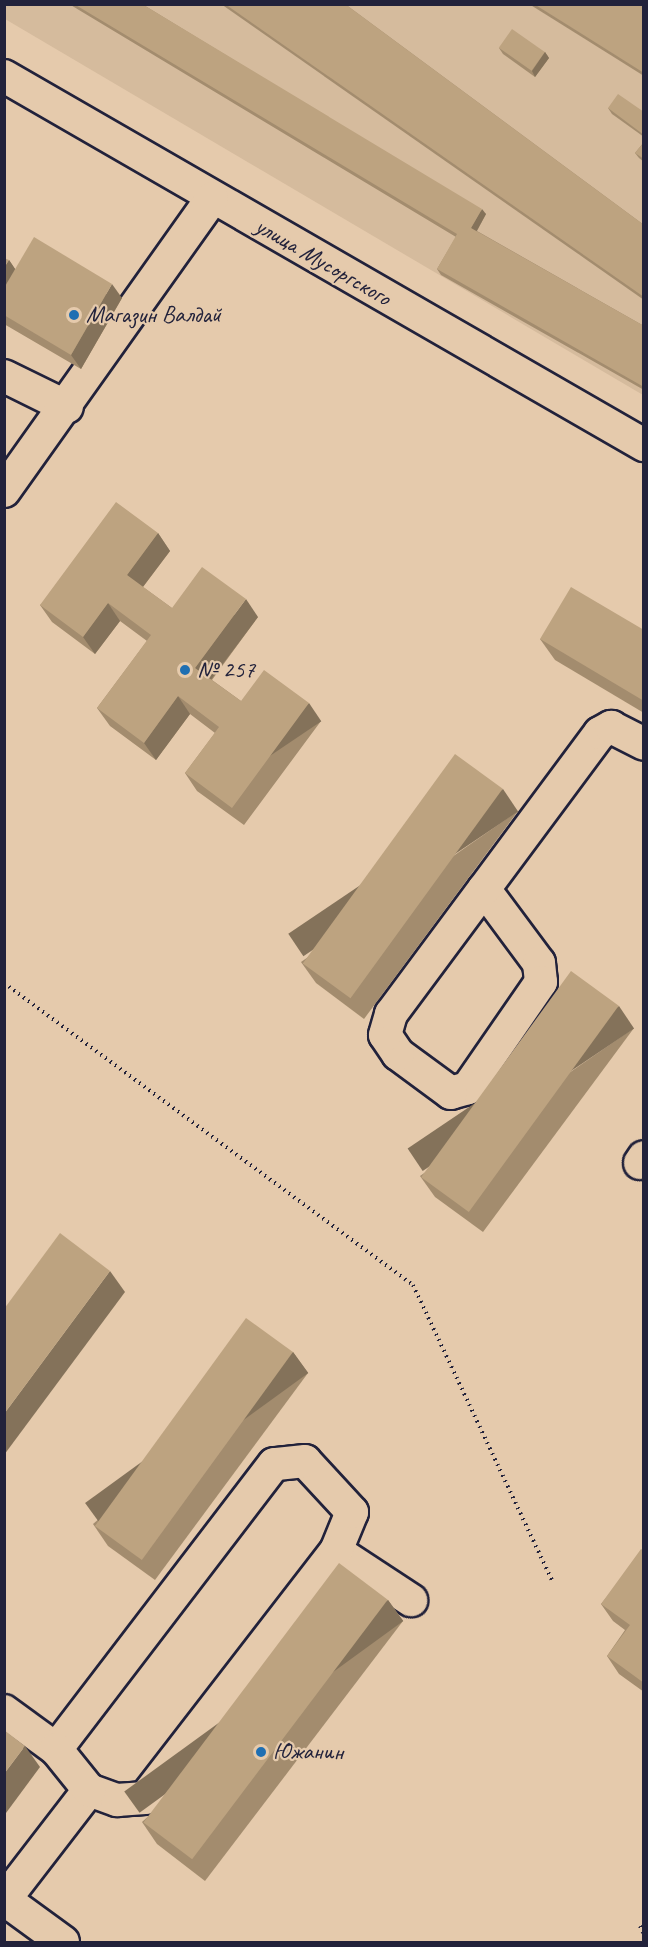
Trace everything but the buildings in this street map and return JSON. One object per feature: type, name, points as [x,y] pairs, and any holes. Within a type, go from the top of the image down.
[{"type":"street","name":"улица Мусоргского","points":[[4,76],[644,445]]},
{"type":"street","points":[[4,491],[67,407],[212,198]]},
{"type":"street","points":[[4,376],[67,407]]},
{"type":"street","points":[[484,889],[539,963],[541,982],[468,1088],[451,1094],[398,1054],[385,1035],[391,1014],[600,733],[611,727],[644,744]]},
{"type":"street","points":[[4,1711],[56,1749],[89,1790],[117,1800],[145,1798],[336,1551],[352,1512],[337,1490],[305,1461],[274,1464],[56,1749]]},
{"type":"street","points":[[336,1551],[411,1600]]},
{"type":"street","points":[[63,1942],[5,1899],[89,1790]]},
{"type":"path","points":[[4,983],[413,1285],[553,1583]]},
{"type":"path","points":[[640,1926],[644,1934]]},
{"type":"shaded area","points":[[5,4],[643,5],[643,395],[5,19]]},
{"type":"place","name":"Магазин Валдай","points":[[74,315]]},
{"type":"place","name":"№ 257","points":[[185,670]]},
{"type":"place","name":"Южанин","points":[[261,1752]]}]
